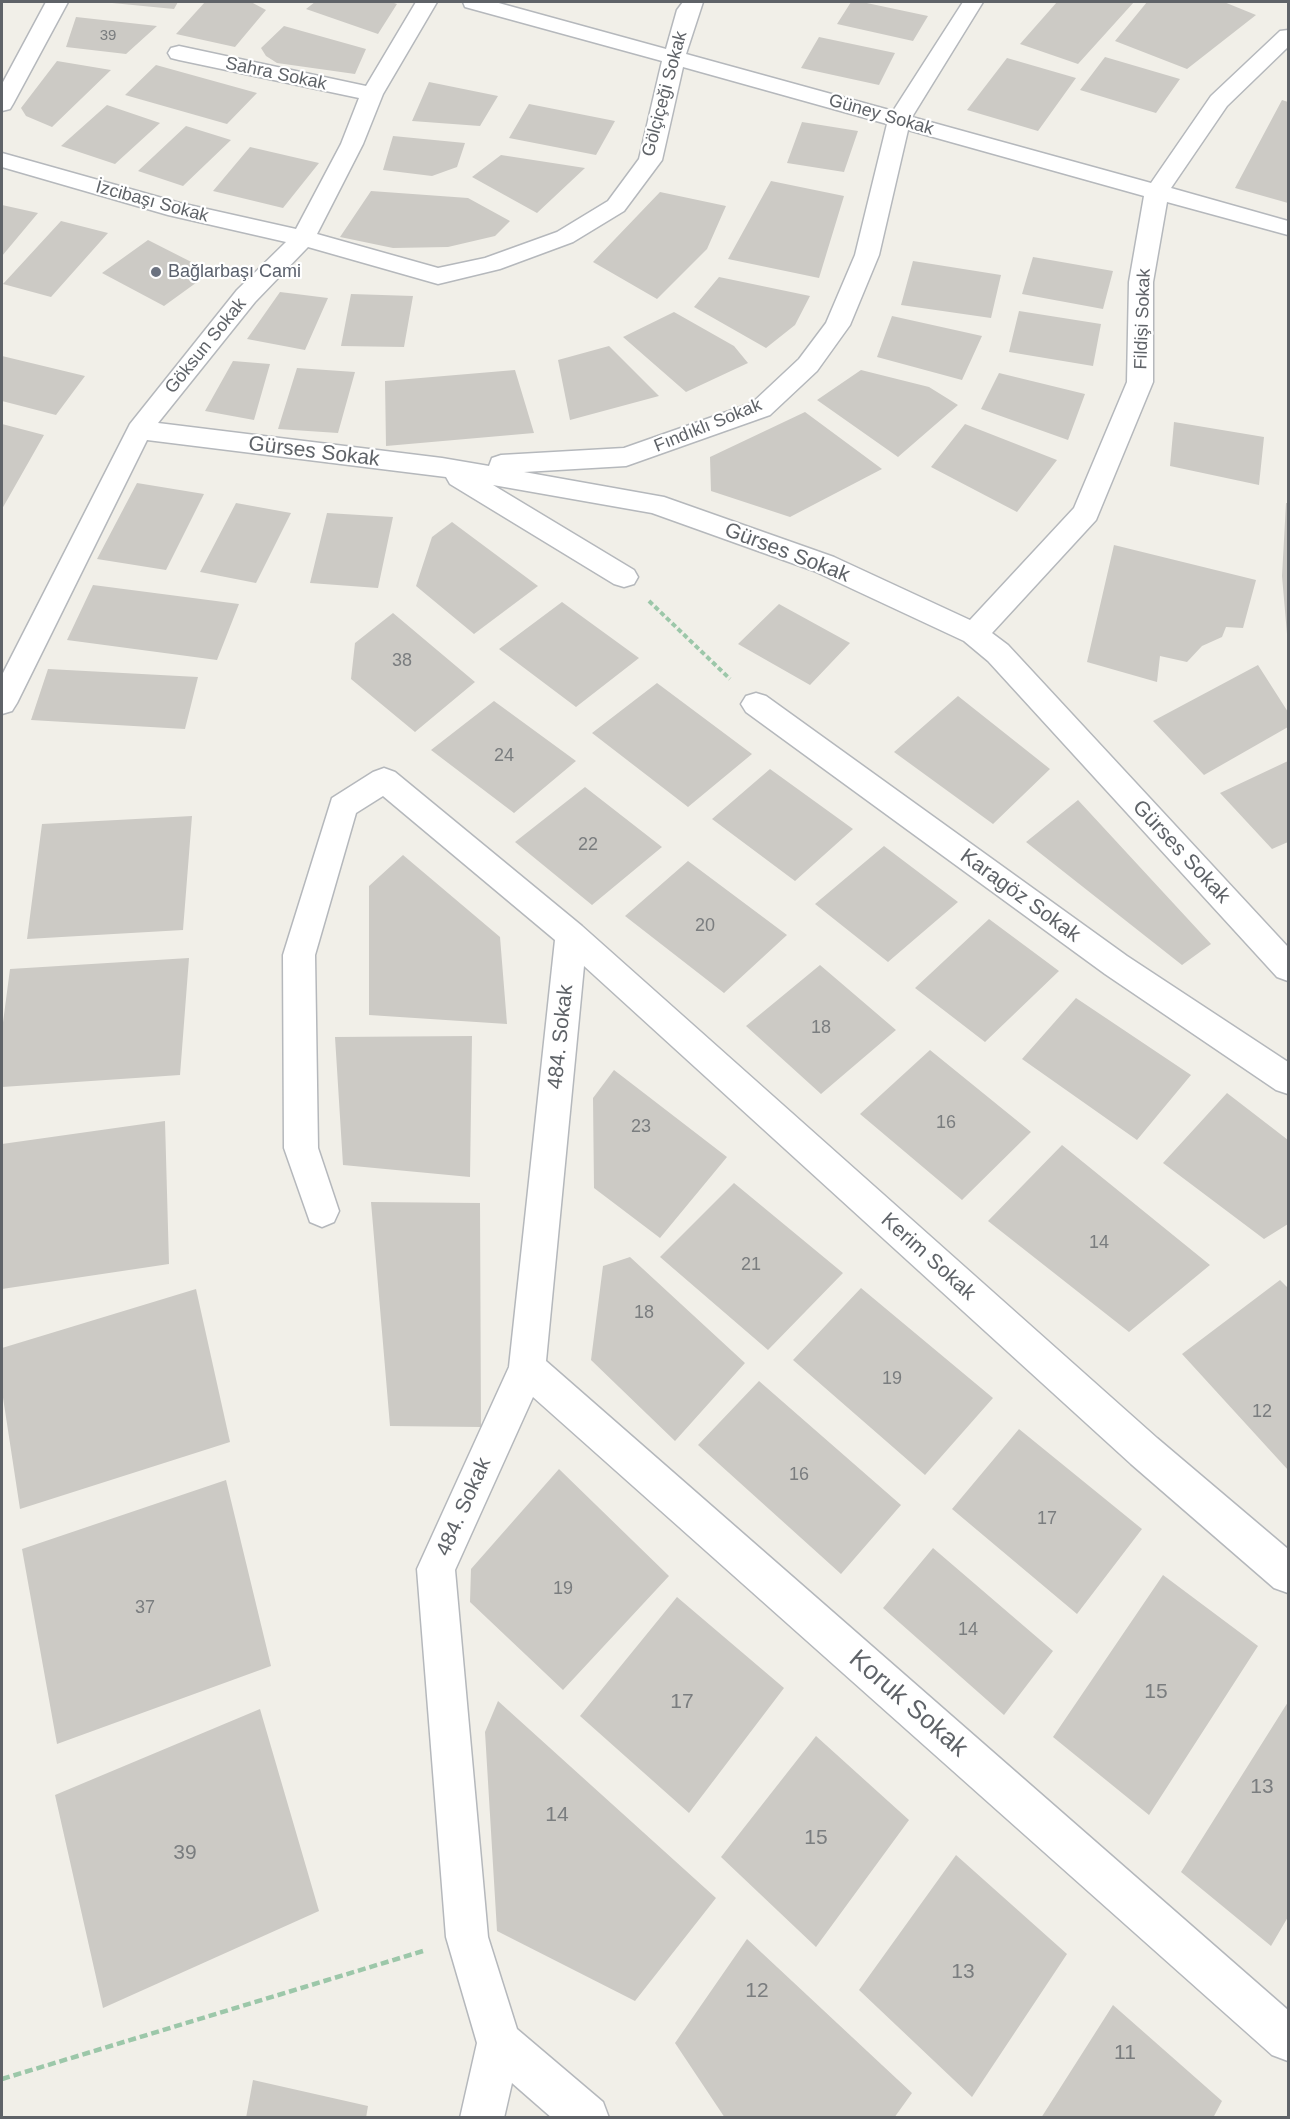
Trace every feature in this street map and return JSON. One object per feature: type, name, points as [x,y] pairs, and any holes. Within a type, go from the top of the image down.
[{"type":"street","points":[[2,104],[57,2]]},
{"type":"street","name":"Göksun Sokak","points":[[2,703],[139,430],[246,296],[303,238],[352,144],[372,94],[426,2]]},
{"type":"street","name":"Güney Sokak","points":[[474,2],[1288,228]]},
{"type":"street","name":"Gölçiçeği Sokak","points":[[303,238],[438,276],[491,264],[565,237],[616,206],[650,160],[674,57],[688,10],[693,2]]},
{"type":"street","name":"Fındıklı Sokak","points":[[442,467],[626,457],[761,409],[808,365],[838,326],[867,255],[899,120],[973,2]]},
{"type":"street","name":"Fildişi Sokak","points":[[974,634],[1086,513],[1140,382],[1142,282],[1157,191],[1219,101],[1288,36]]},
{"type":"street","name":"Sahra Sokak","points":[[179,53],[372,94]]},
{"type":"street","name":"İzcibaşı Sokak","points":[[2,160],[177,210],[303,238]]},
{"type":"street","name":"Gürses Sokak","points":[[139,430],[442,467],[655,504],[824,564],[974,634],[998,653],[1288,968]]},
{"type":"street","points":[[442,467],[624,577]]},
{"type":"street","name":"Karagöz Sokak","points":[[756,704],[1116,965],[1288,1080]]},
{"type":"street","name":"Kerim Sokak","points":[[322,1211],[301,1148],[299,955],[343,806],[384,780],[571,935],[1144,1451],[1288,1574]]},
{"type":"street","name":"484. Sokak","points":[[482,2118],[499,2043],[467,1937],[436,1569],[527,1368],[571,935]]},
{"type":"street","name":"Koruk Sokak","points":[[527,1368],[1288,2039]]},
{"type":"street","points":[[499,2043],[587,2118]]},
{"type":"path","points":[[624,577],[756,704]]},
{"type":"path","points":[[2,2079],[467,1937]]},
{"type":"building","points":[[102,2],[178,2],[174,9]]},
{"type":"building","points":[[205,2],[251,2],[266,10],[235,47],[176,34]]},
{"type":"building","points":[[315,2],[391,2],[397,4],[378,34],[306,9]]},
{"type":"building","points":[[851,2],[862,2],[928,16],[913,41],[837,24]]},
{"type":"building","points":[[1057,2],[1134,2],[1078,64],[1020,44]]},
{"type":"building","points":[[1147,2],[1224,2],[1256,15],[1187,69],[1115,41]]},
{"type":"building","points":[[76,17],[157,26],[126,54],[66,47]]},
{"type":"building","points":[[284,26],[366,49],[355,74],[277,63],[266,56],[261,48]]},
{"type":"building","points":[[819,37],[895,53],[879,85],[801,68]]},
{"type":"building","points":[[1105,57],[1180,79],[1156,113],[1080,90]]},
{"type":"building","points":[[1007,58],[1076,78],[1038,131],[967,110]]},
{"type":"building","points":[[57,61],[111,70],[52,127],[26,116],[21,108]]},
{"type":"building","points":[[156,65],[257,93],[227,124],[125,95]]},
{"type":"building","points":[[429,82],[498,96],[480,126],[412,121]]},
{"type":"building","points":[[1282,100],[1288,102],[1288,203],[1235,188]]},
{"type":"building","points":[[529,104],[615,121],[596,155],[509,138]]},
{"type":"building","points":[[107,105],[160,123],[115,164],[61,146]]},
{"type":"building","points":[[802,122],[858,131],[844,172],[787,163]]},
{"type":"building","points":[[186,126],[231,140],[183,186],[138,171]]},
{"type":"building","points":[[393,136],[465,143],[457,167],[432,176],[383,170]]},
{"type":"building","points":[[250,147],[319,163],[283,208],[213,191]]},
{"type":"building","points":[[501,155],[585,168],[537,213],[472,177]]},
{"type":"building","points":[[771,181],[844,196],[819,278],[728,259]]},
{"type":"building","points":[[371,191],[468,198],[510,221],[495,236],[448,247],[393,248],[340,237]]},
{"type":"building","points":[[660,192],[726,206],[707,249],[657,299],[593,262]]},
{"type":"building","points":[[2,205],[38,213],[2,256]]},
{"type":"building","points":[[61,221],[108,233],[51,297],[3,284]]},
{"type":"building","name":"Bağlarbaşı Cami","points":[[148,240],[211,272],[164,306],[102,273]]},
{"type":"building","points":[[1033,257],[1113,271],[1103,309],[1022,294]]},
{"type":"building","points":[[913,261],[1001,275],[991,318],[901,305]]},
{"type":"building","points":[[719,277],[810,296],[795,325],[766,348],[694,307]]},
{"type":"building","points":[[280,292],[328,298],[305,350],[247,339]]},
{"type":"building","points":[[351,294],[413,296],[404,347],[341,346]]},
{"type":"building","points":[[1019,311],[1101,324],[1093,366],[1009,352]]},
{"type":"building","points":[[674,312],[734,346],[748,363],[686,392],[623,337]]},
{"type":"building","points":[[892,316],[982,336],[962,380],[877,357]]},
{"type":"building","points":[[609,346],[659,396],[570,420],[558,360]]},
{"type":"building","points":[[2,356],[85,376],[56,415],[2,401]]},
{"type":"building","points":[[233,361],[270,364],[254,420],[205,411]]},
{"type":"building","points":[[297,368],[355,372],[338,433],[278,429]]},
{"type":"building","points":[[515,370],[534,433],[386,446],[385,381]]},
{"type":"building","points":[[861,370],[929,387],[958,405],[898,457],[817,400]]},
{"type":"building","points":[[999,373],[1085,394],[1068,440],[981,409]]},
{"type":"building","points":[[805,412],[882,469],[790,517],[711,491],[710,457]]},
{"type":"building","points":[[1174,422],[1264,437],[1259,485],[1170,466]]},
{"type":"building","points":[[2,424],[44,435],[2,509]]},
{"type":"building","points":[[965,424],[1057,460],[1017,512],[931,467]]},
{"type":"building","points":[[137,483],[204,494],[166,570],[97,559]]},
{"type":"building","points":[[236,503],[291,513],[256,583],[200,572]]},
{"type":"building","points":[[1286,503],[1288,503],[1287,634],[1282,576]]},
{"type":"building","points":[[327,513],[393,517],[378,588],[310,583]]},
{"type":"building","points":[[452,522],[538,586],[474,634],[416,586],[432,537]]},
{"type":"building","points":[[1114,545],[1256,580],[1243,628],[1226,627],[1222,637],[1202,646],[1187,662],[1160,656],[1157,682],[1087,662]]},
{"type":"building","points":[[93,585],[239,604],[217,660],[67,640]]},
{"type":"building","points":[[562,602],[639,658],[576,707],[499,649]]},
{"type":"building","points":[[779,604],[850,643],[810,685],[738,644]]},
{"type":"building","points":[[393,613],[475,682],[415,732],[351,679],[355,643]]},
{"type":"building","points":[[1258,665],[1288,712],[1288,727],[1204,775],[1153,721]]},
{"type":"building","points":[[48,669],[198,677],[185,729],[31,720]]},
{"type":"building","points":[[657,683],[752,754],[688,807],[592,733]]},
{"type":"building","points":[[958,696],[1050,769],[993,824],[894,752]]},
{"type":"building","points":[[494,701],[576,761],[514,813],[431,750]]},
{"type":"building","points":[[1288,761],[1288,842],[1272,849],[1220,793]]},
{"type":"building","points":[[770,769],[853,829],[795,881],[712,819]]},
{"type":"building","points":[[585,787],[662,847],[592,905],[515,842]]},
{"type":"building","points":[[1078,800],[1211,944],[1182,965],[1026,842]]},
{"type":"building","points":[[192,816],[183,930],[27,939],[42,824]]},
{"type":"building","points":[[884,846],[958,902],[888,962],[815,904]]},
{"type":"building","points":[[403,855],[500,937],[507,1024],[369,1015],[369,886]]},
{"type":"building","points":[[688,861],[787,935],[724,993],[625,916]]},
{"type":"building","points":[[989,919],[1059,971],[985,1042],[915,988]]},
{"type":"building","points":[[189,958],[180,1075],[2,1087],[2,1030],[10,969]]},
{"type":"building","points":[[820,965],[896,1030],[821,1094],[746,1026]]},
{"type":"building","points":[[1076,998],[1191,1075],[1137,1140],[1022,1059]]},
{"type":"building","points":[[472,1036],[470,1177],[343,1165],[335,1037]]},
{"type":"building","points":[[930,1050],[1031,1132],[962,1200],[860,1114]]},
{"type":"building","points":[[614,1070],[727,1157],[660,1238],[594,1188],[593,1098]]},
{"type":"building","points":[[1227,1093],[1288,1140],[1288,1224],[1264,1239],[1163,1163]]},
{"type":"building","points":[[165,1121],[169,1264],[2,1289],[2,1144]]},
{"type":"building","points":[[1062,1145],[1210,1265],[1129,1332],[988,1221]]},
{"type":"building","points":[[734,1183],[843,1273],[768,1350],[660,1257]]},
{"type":"building","points":[[371,1202],[480,1203],[481,1427],[390,1426]]},
{"type":"building","points":[[630,1257],[745,1363],[675,1441],[591,1360],[603,1266]]},
{"type":"building","points":[[1280,1280],[1288,1288],[1288,1470],[1182,1354]]},
{"type":"building","points":[[861,1288],[993,1398],[925,1475],[793,1360]]},
{"type":"building","points":[[196,1289],[230,1442],[20,1509],[2,1391],[2,1348]]},
{"type":"building","points":[[759,1381],[901,1505],[841,1574],[698,1445]]},
{"type":"building","points":[[1019,1429],[1142,1529],[1077,1614],[952,1509]]},
{"type":"building","points":[[559,1469],[669,1576],[563,1690],[470,1602],[471,1569]]},
{"type":"building","points":[[226,1480],[271,1666],[57,1744],[22,1549]]},
{"type":"building","points":[[933,1548],[1053,1651],[1004,1715],[883,1608]]},
{"type":"building","points":[[1163,1575],[1258,1646],[1149,1815],[1053,1737]]},
{"type":"building","points":[[677,1597],[784,1688],[689,1813],[580,1716]]},
{"type":"building","points":[[498,1701],[716,1898],[635,2001],[497,1931],[485,1732]]},
{"type":"building","points":[[1288,1702],[1288,1917],[1271,1946],[1181,1872]]},
{"type":"building","points":[[260,1709],[319,1911],[103,2008],[55,1795]]},
{"type":"building","points":[[816,1736],[909,1820],[816,1947],[721,1857]]},
{"type":"building","points":[[956,1855],[1067,1954],[972,2097],[859,1990]]},
{"type":"building","points":[[747,1939],[912,2093],[894,2118],[725,2118],[675,2043]]},
{"type":"building","points":[[1113,2005],[1222,2101],[1213,2118],[1041,2118]]},
{"type":"building","points":[[253,2080],[368,2106],[366,2118],[246,2118]]},
{"type":"place","name":"Bağlarbaşı Cami","points":[[156,272]]}]
